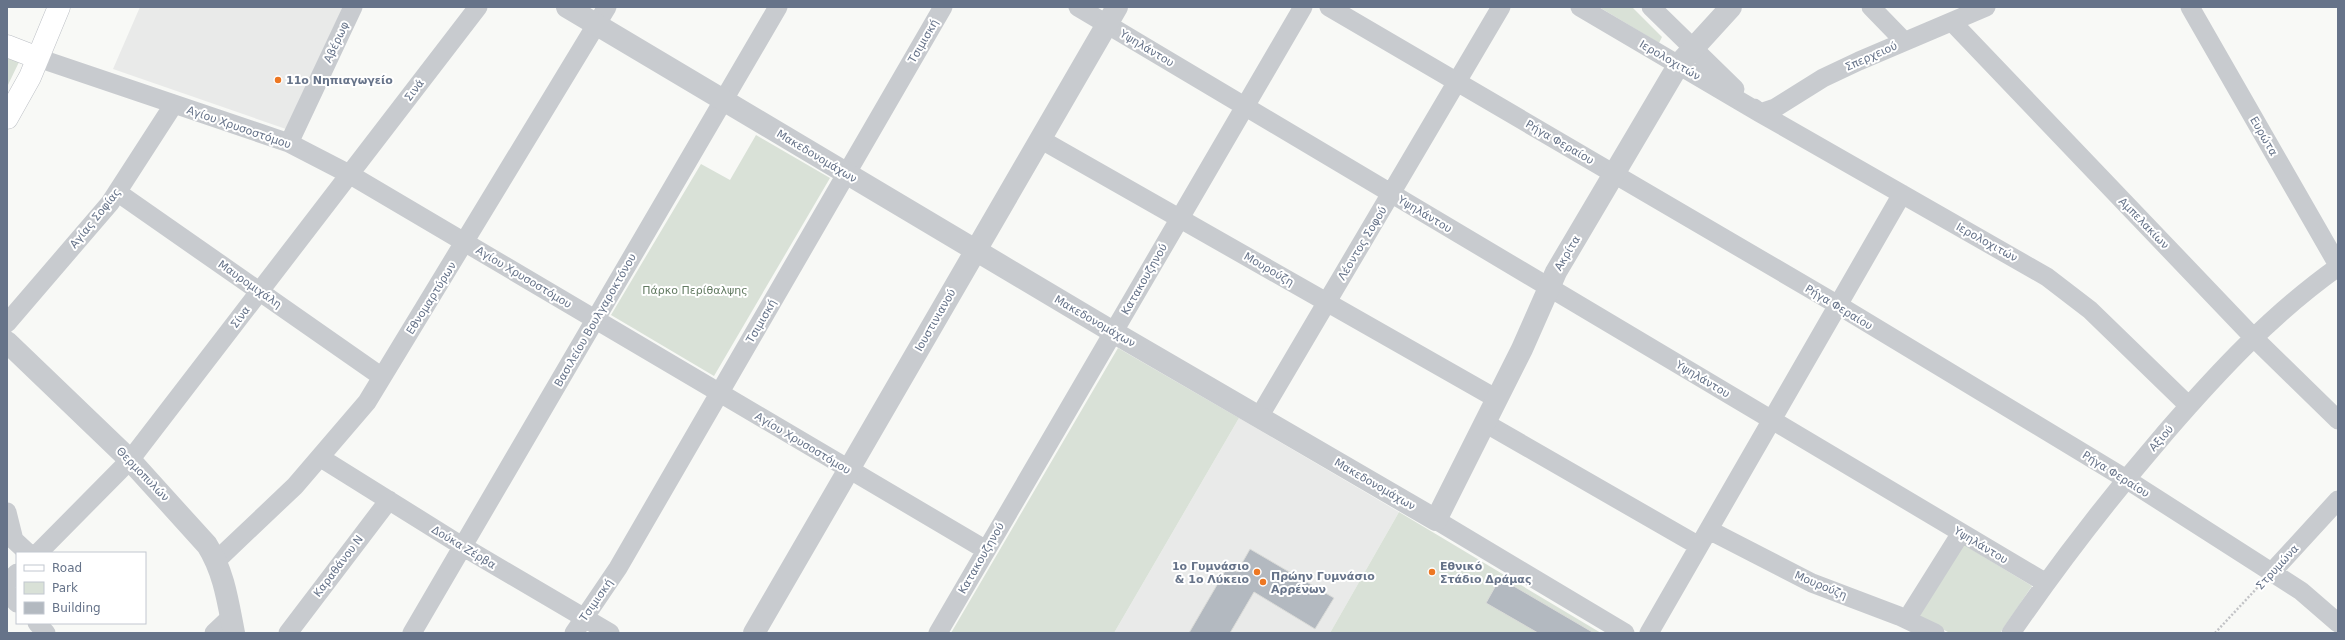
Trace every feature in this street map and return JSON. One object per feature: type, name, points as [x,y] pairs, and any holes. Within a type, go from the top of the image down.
[{"type":"main road","points":[[7,118],[38,58],[59,7]]},
{"type":"main road","points":[[7,46],[38,58]]},
{"type":"street","name":"Αβέρωφ","points":[[289,143],[353,7]]},
{"type":"street","name":"Σινά","points":[[349,174],[478,7]]},
{"type":"street","name":"Μακεδονομάχων","points":[[567,7],[602,16],[724,101],[1113,332],[1436,520],[1625,633]]},
{"type":"street","name":"Βασιλείου Βουλγαροκτόνου","points":[[412,633],[778,7]]},
{"type":"street","name":"Τσιμισκή","points":[[578,625],[618,568],[943,7]]},
{"type":"street","name":"Υψηλάντου","points":[[1078,7],[1112,16],[1245,106],[2046,583]]},
{"type":"street","name":"Κατακουζηνού","points":[[938,633],[1303,7]]},
{"type":"street","name":"Ρήγα Φεραίου","points":[[1329,7],[1838,306],[2126,479],[2307,595],[2338,623]]},
{"type":"street","name":"Λέοντος Σοφού","points":[[1259,417],[1501,7]]},
{"type":"street","name":"Ιερολοχιτών","points":[[1580,7],[1685,56],[1760,113],[2021,261],[2071,294],[2189,406]]},
{"type":"street","name":"Ιερολοχιτών","points":[[1651,7],[1685,56]]},
{"type":"street","name":"Ακρίτα","points":[[1436,520],[1497,400],[1550,288],[1556,272],[1685,56],[1731,7]]},
{"type":"street","points":[[1871,7],[1904,41]]},
{"type":"street","name":"Σπερχειού","points":[[1760,113],[1775,108],[1838,71],[1904,41],[1953,23],[1986,7]]},
{"type":"street","name":"Ευρώτα","points":[[2190,7],[2338,266]]},
{"type":"street","name":"Εθνομαρτύρων","points":[[217,560],[295,486],[356,417],[465,242],[602,16]]},
{"type":"street","name":"Ιουστινιανού","points":[[754,633],[1112,16]]},
{"type":"street","name":"Αμπελακίων","points":[[1953,23],[2254,338],[2338,420]]},
{"type":"street","name":"Αγίου Χρυσοστόμου","points":[[38,58],[289,143],[349,174],[986,550]]},
{"type":"street","name":"Αγίας Σοφίας","points":[[7,323],[117,192],[174,104]]},
{"type":"street","name":"Μουρούζη","points":[[1040,139],[1497,400]]},
{"type":"street","name":"Σίνα","points":[[130,460],[349,174]]},
{"type":"street","name":"Μαυρομιχάλη","points":[[117,192],[382,377]]},
{"type":"street","points":[[1650,633],[1902,194]]},
{"type":"street","name":"Αξιού","points":[[2011,633],[2046,583],[2126,479],[2189,406],[2254,338],[2338,266]]},
{"type":"street","name":"Θερμοπυλών","points":[[7,342],[130,460],[207,545],[217,560],[232,625]]},
{"type":"street","name":"Μουρούζη","points":[[1485,423],[1704,538],[1812,583],[1907,619],[1936,633]]},
{"type":"street","name":"Δούκα Ζέρβα","points":[[321,458],[462,546],[578,625],[610,633]]},
{"type":"street","points":[[39,552],[130,460]]},
{"type":"street","name":"Καραθάνου Ν","points":[[288,633],[389,500]]},
{"type":"street","name":"Στρυμώνα","points":[[2272,572],[2338,500]]},
{"type":"street","points":[[7,514],[14,540],[27,552]]},
{"type":"street","points":[[1907,619],[1961,533]]},
{"type":"street","points":[[7,583],[16,574]]},
{"type":"street","points":[[7,592],[16,602]]},
{"type":"street","points":[[38,624],[46,633]]},
{"type":"street","points":[[214,633],[232,625]]},
{"type":"path","name":"Στρυμώνα","points":[[2215,633],[2272,572]]},
{"type":"shaded area","points":[[140,7],[343,7],[286,129],[113,69]]},
{"type":"shaded area","name":"1o Γυμνάσιο & 1ο Λύκειο","points":[[1239,418],[1399,512],[1330,633],[1114,633]]},
{"type":"green space","points":[[1599,7],[1632,7],[1662,37],[1659,43]]},
{"type":"green space","points":[[7,58],[19,62],[7,87]]},
{"type":"green space","name":"Πάρκο Περίθαλψης","points":[[756,135],[830,178],[714,376],[611,315],[701,164],[730,180]]},
{"type":"green space","points":[[1118,348],[1239,418],[1114,633],[951,633]]},
{"type":"green space","name":"Εθνικό Στάδιο Δράμας","points":[[1399,512],[1601,633],[1330,633]]},
{"type":"green space","points":[[1961,543],[2032,586],[2000,633],[1950,633],[1916,616]]},
{"type":"building","name":"Πρώην Γυμνάσιο Αρρένων","points":[[1250,549],[1334,598],[1315,629],[1254,592],[1230,633],[1189,633],[1228,566],[1237,572]]},
{"type":"building","points":[[1500,578],[1594,633],[1538,633],[1486,603]]},
{"type":"place","name":"11ο Νηπιαγωγείο","points":[[278,80]]},
{"type":"place","name":"1o Γυμνάσιο & 1ο Λύκειο","points":[[1257,572]]},
{"type":"place","name":"Εθνικό Στάδιο Δράμας","points":[[1432,572]]},
{"type":"place","name":"Πρώην Γυμνάσιο Αρρένων","points":[[1263,582]]}]
